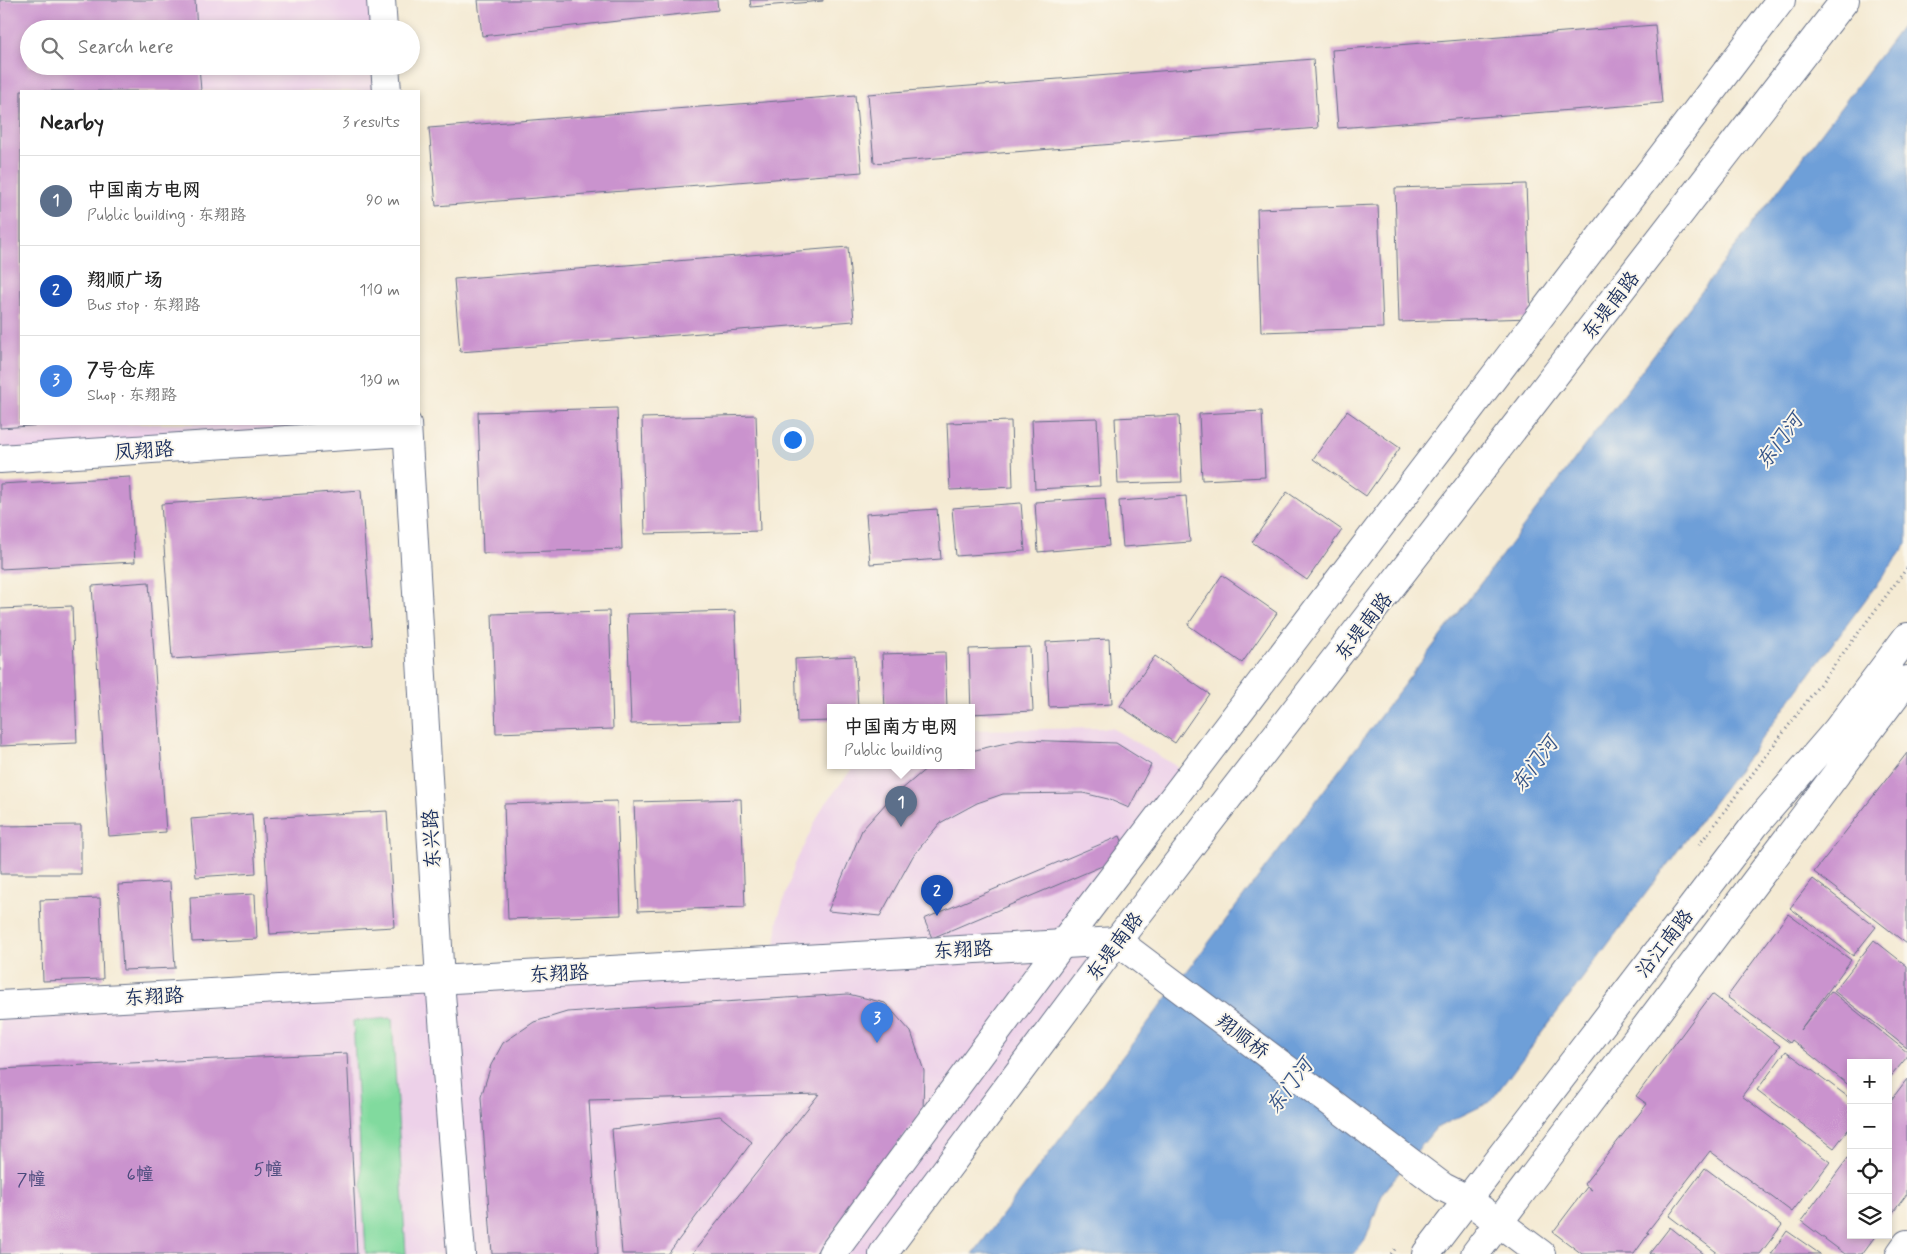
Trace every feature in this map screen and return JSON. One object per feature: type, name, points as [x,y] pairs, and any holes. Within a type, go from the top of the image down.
[{"type":"main road","points":[[381,0],[382,20]]},
{"type":"main road","points":[[832,1254],[1062,944],[1781,0]]},
{"type":"main road","name":"东堤南路","points":[[883,1254],[1117,941],[1845,0]]},
{"type":"main road","points":[[385,75],[386,90]]},
{"type":"main road","name":"凤翔路","points":[[0,459],[407,428]]},
{"type":"main road","name":"东兴路","points":[[407,428],[440,980],[461,1254]]},
{"type":"main road","name":"沿江南路","points":[[1426,1254],[1756,824],[1837,730],[1907,637]]},
{"type":"main road","name":"沿江南路","points":[[1475,1254],[1907,680]]},
{"type":"main road","name":"东翔路","points":[[0,1005],[1117,941]]},
{"type":"main road","name":"翔顺桥","points":[[1117,941],[1442,1187],[1467,1199],[1541,1254]]},
{"type":"main road","points":[[1900,1254],[1907,1244]]},
{"type":"path","points":[[1390,1254],[1395,1249]]},
{"type":"shaded area","points":[[0,0],[381,0],[382,20],[20,20],[20,75],[386,75],[387,90],[20,90],[20,425],[395,425],[0,459]]},
{"type":"shaded area","points":[[1112,728],[1191,775],[1063,943],[1117,941],[883,1254],[0,1254],[0,1005],[774,960],[778,918],[795,864],[821,810],[852,769],[975,769],[975,730]]},
{"type":"green space","points":[[392,1018],[406,1254],[366,1254],[353,1021]]},
{"type":"water","name":"东门河","points":[[1907,20],[1907,544],[1490,1102],[1436,1128],[1383,1192],[1366,1238],[1354,1254],[973,1254]]},
{"type":"building","points":[[0,0],[195,0],[196,20],[20,20],[20,75],[200,75],[201,90],[20,90],[20,425],[44,425],[0,428]]},
{"type":"building","points":[[478,0],[717,0],[718,10],[482,36]]},
{"type":"building","points":[[750,0],[823,0],[823,1],[751,7]]},
{"type":"building","points":[[1655,25],[1662,103],[1338,128],[1332,50]]},
{"type":"building","points":[[1313,59],[1318,128],[874,163],[868,94]]},
{"type":"building","points":[[855,95],[862,172],[436,206],[429,128]]},
{"type":"building","points":[[1526,184],[1531,318],[1399,322],[1395,188]]},
{"type":"building","points":[[1378,205],[1383,328],[1261,332],[1257,209]]},
{"type":"building","points":[[848,247],[854,321],[460,352],[454,279]]},
{"type":"building","points":[[617,408],[622,549],[483,553],[478,412]]},
{"type":"building","points":[[1262,411],[1265,477],[1202,480],[1199,414]]},
{"type":"building","points":[[1347,411],[1400,448],[1366,496],[1313,459]]},
{"type":"building","points":[[756,415],[760,531],[645,534],[642,418]]},
{"type":"building","points":[[1179,415],[1182,482],[1118,484],[1115,418]]},
{"type":"building","points":[[1097,418],[1100,486],[1035,489],[1032,420]]},
{"type":"building","points":[[1011,421],[1013,487],[950,490],[947,423]]},
{"type":"building","points":[[130,477],[135,562],[0,569],[0,484]]},
{"type":"building","points":[[361,490],[372,645],[172,659],[161,504]]},
{"type":"building","points":[[1287,492],[1342,530],[1307,580],[1252,542]]},
{"type":"building","points":[[1186,496],[1190,542],[1123,547],[1119,501]]},
{"type":"building","points":[[1105,498],[1109,546],[1038,552],[1035,502]]},
{"type":"building","points":[[1021,503],[1025,551],[956,556],[952,508]]},
{"type":"building","points":[[937,509],[941,559],[870,564],[866,514]]},
{"type":"building","points":[[1222,575],[1277,613],[1242,663],[1188,625]]},
{"type":"building","points":[[149,582],[166,832],[109,836],[92,586]]},
{"type":"building","points":[[72,606],[77,743],[0,746],[0,609]]},
{"type":"building","points":[[609,611],[613,729],[496,733],[492,614]]},
{"type":"building","points":[[735,611],[739,721],[631,724],[627,614]]},
{"type":"building","points":[[1109,639],[1112,704],[1049,707],[1046,642]]},
{"type":"building","points":[[1030,647],[1033,711],[975,714],[975,704],[971,704],[969,649]]},
{"type":"building","points":[[945,652],[947,704],[885,704],[882,654]]},
{"type":"building","points":[[855,656],[858,704],[827,704],[827,721],[797,722],[795,659]]},
{"type":"building","points":[[1155,656],[1209,694],[1175,743],[1120,706]]},
{"type":"building","points":[[1019,740],[1116,743],[1151,765],[1129,808],[1108,799],[1083,793],[1003,794],[977,803],[940,823],[913,856],[880,916],[828,911],[862,830],[887,802],[926,769],[975,769],[975,750]]},
{"type":"building","points":[[1907,753],[1907,944],[1814,872]]},
{"type":"building","points":[[741,799],[745,907],[638,911],[634,802]]},
{"type":"building","points":[[617,801],[621,915],[508,919],[504,804]]},
{"type":"building","points":[[387,811],[394,927],[270,934],[263,818]]},
{"type":"building","points":[[252,814],[256,873],[196,877],[191,819]]},
{"type":"building","points":[[81,825],[81,874],[0,874],[0,826]]},
{"type":"building","points":[[1120,836],[1128,855],[932,938],[924,919]]},
{"type":"building","points":[[1813,879],[1876,927],[1853,956],[1790,908]]},
{"type":"building","points":[[170,882],[175,968],[123,970],[118,885]]},
{"type":"building","points":[[255,894],[257,939],[192,942],[190,897]]},
{"type":"building","points":[[100,898],[103,979],[43,981],[40,900]]},
{"type":"building","points":[[1788,914],[1851,960],[1800,1030],[1831,991],[1907,1052],[1907,1057],[1892,1075],[1892,1059],[1847,1059],[1847,1084],[1792,1040],[1790,1043],[1727,997]]},
{"type":"building","points":[[1874,940],[1907,966],[1907,1048],[1834,991]]},
{"type":"building","points":[[848,994],[885,1003],[911,1032],[924,1071],[923,1110],[815,1254],[692,1254],[819,1094],[589,1100],[598,1254],[492,1254],[481,1097],[491,1065],[503,1043],[534,1022],[567,1012]]},
{"type":"building","points":[[1712,994],[1780,1046],[1742,1096],[1830,1162],[1792,1212],[1710,1151],[1647,1232],[1649,1233],[1634,1254],[1582,1254],[1553,1232],[1587,1187],[1592,1190],[1584,1184],[1647,1104],[1636,1096]]},
{"type":"building","points":[[1786,1051],[1847,1096],[1847,1131],[1834,1148],[1757,1090]]},
{"type":"building","points":[[347,1053],[357,1254],[0,1254],[0,1069]]},
{"type":"building","points":[[1907,1079],[1907,1194],[1892,1214],[1892,1104],[1892,1099]]},
{"type":"building","points":[[720,1116],[752,1142],[668,1254],[622,1254],[612,1129]]},
{"type":"building","points":[[1847,1159],[1847,1239],[1873,1239],[1862,1254],[1845,1254],[1801,1221]]},
{"type":"building","points":[[1705,1168],[1782,1225],[1760,1254],[1719,1254],[1669,1216]]},
{"type":"building","points":[[1670,1227],[1704,1254],[1649,1254]]},
{"type":"building","points":[[1787,1231],[1820,1254],[1771,1254]]},
{"type":"place","name":"中国南方电网","points":[[901,827]]},
{"type":"place","name":"翔顺广场","points":[[937,916]]},
{"type":"place","name":"7号仓库","points":[[877,1043]]}]
